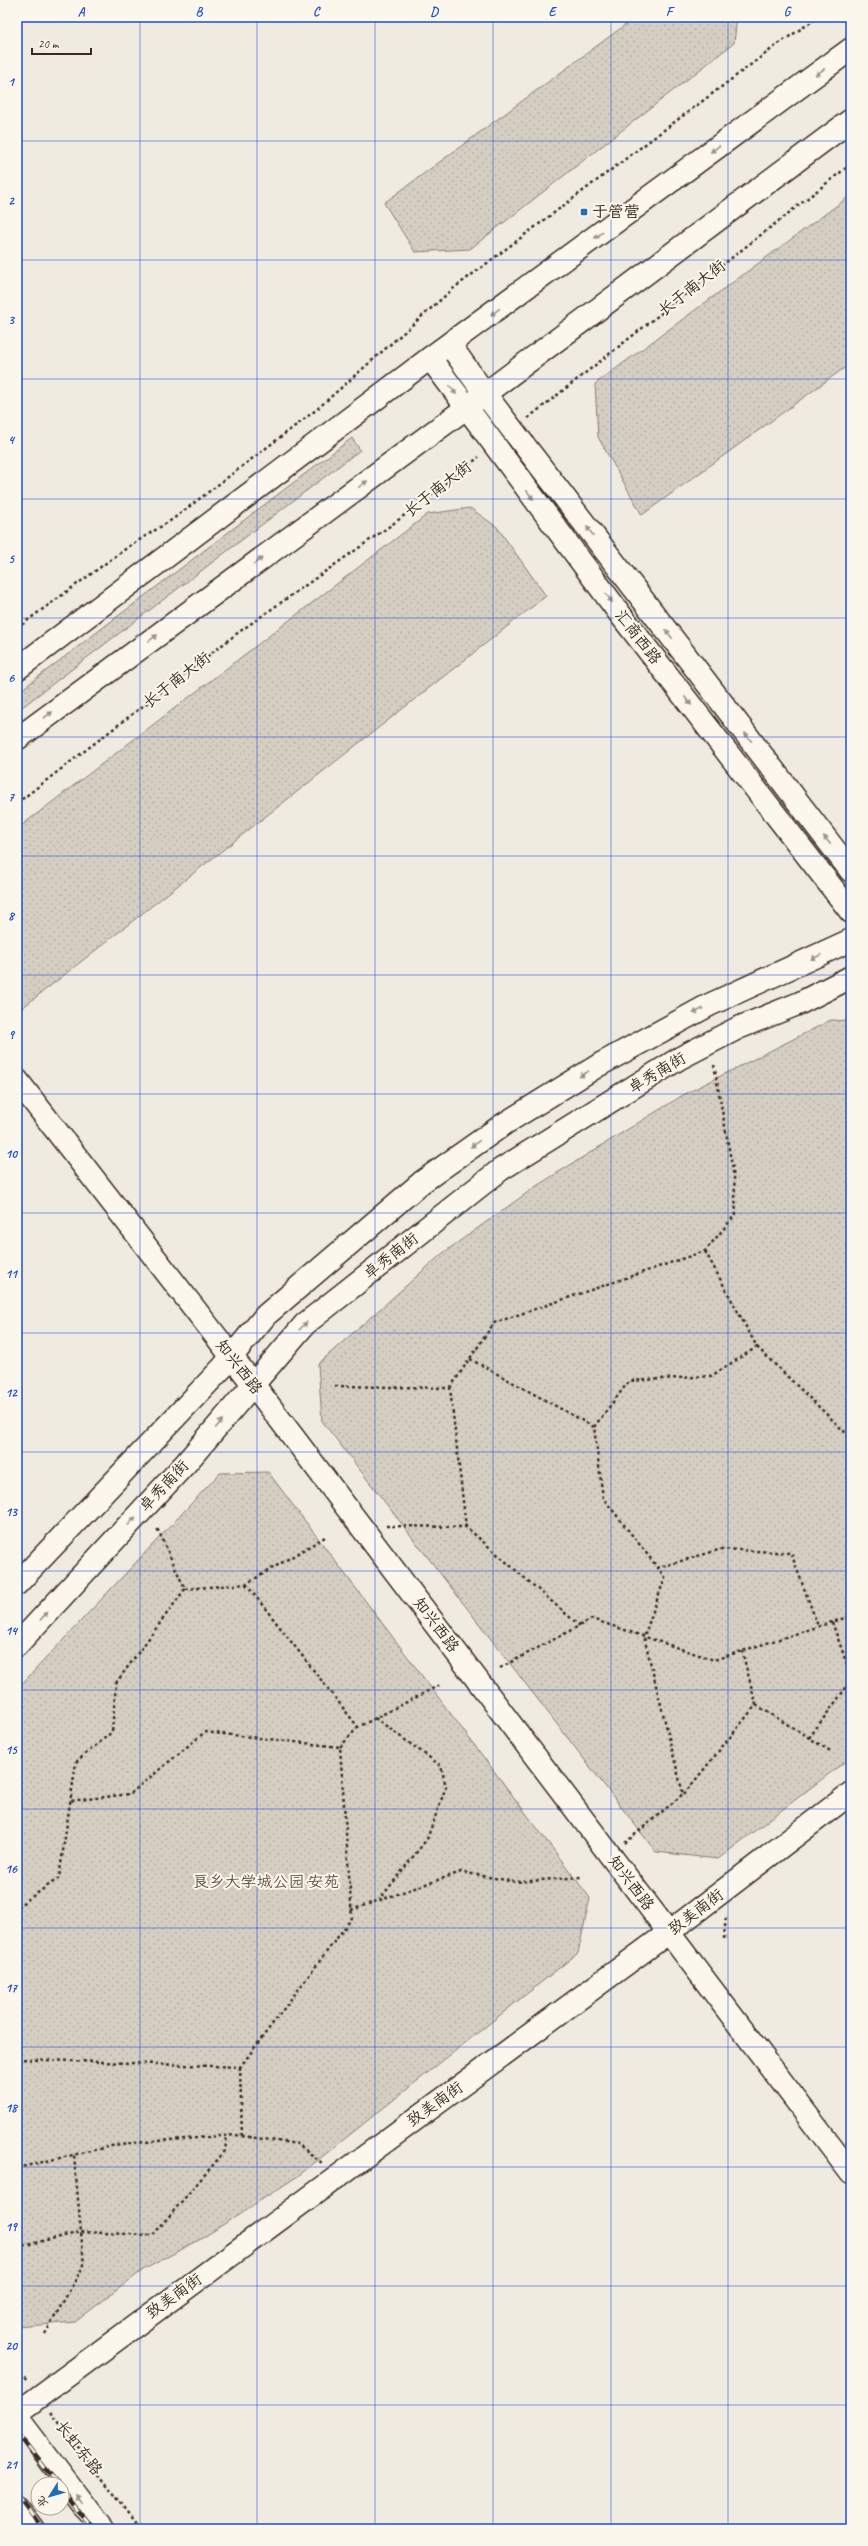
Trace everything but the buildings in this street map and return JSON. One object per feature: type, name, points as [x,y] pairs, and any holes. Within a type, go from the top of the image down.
[{"type":"street","points":[[17,669],[430,358],[450,345],[851,49]]},
{"type":"street","points":[[17,739],[485,394],[851,120]]},
{"type":"street","name":"汇商西路","points":[[450,345],[512,430],[851,871]]},
{"type":"street","name":"汇商西路","points":[[430,358],[493,446],[851,912]]},
{"type":"street","name":"卓秀南街","points":[[17,1584],[223,1367],[266,1315],[422,1182],[504,1124],[599,1065],[709,1005],[851,940]]},
{"type":"street","name":"卓秀南街","points":[[17,1645],[186,1463],[305,1324],[500,1170],[680,1058],[738,1028],[800,1003],[851,977]]},
{"type":"street","name":"知兴西路","points":[[17,1080],[231,1357],[254,1384],[851,2173]]},
{"type":"street","name":"致美南街","points":[[17,2413],[38,2395],[668,1933],[851,1793]]},
{"type":"street","name":"长虹东路","points":[[17,2417],[102,2529]]},
{"type":"street","points":[[17,2508],[33,2529]]},
{"type":"path","points":[[17,628],[128,547],[173,519],[310,415],[454,288],[782,42],[819,17]]},
{"type":"path","name":"长于南大街","points":[[512,430],[851,164]]},
{"type":"path","name":"长于南大街","points":[[17,803],[239,632],[397,521],[493,446]]},
{"type":"path","points":[[466,1527],[450,1388],[494,1323],[705,1251],[736,1214],[734,1177],[714,1065]]},
{"type":"path","points":[[705,1251],[757,1347],[851,1438]]},
{"type":"path","points":[[683,1794],[644,1637],[664,1577],[603,1498],[594,1427],[629,1382],[711,1376],[757,1347]]},
{"type":"path","points":[[470,1359],[594,1427]]},
{"type":"path","points":[[335,1386],[450,1388]]},
{"type":"path","points":[[383,1526],[466,1527],[580,1626]]},
{"type":"path","points":[[157,1528],[185,1589]]},
{"type":"path","points":[[17,1907],[59,1878],[76,1762],[112,1732],[116,1683],[185,1589],[246,1584],[325,1537]]},
{"type":"path","points":[[657,1568],[722,1549],[791,1553],[818,1626]]},
{"type":"path","points":[[246,1584],[358,1727]]},
{"type":"path","points":[[500,1668],[592,1620],[714,1660],[851,1616]]},
{"type":"path","points":[[832,1622],[851,1675]]},
{"type":"path","points":[[742,1650],[756,1705],[832,1752]]},
{"type":"path","points":[[810,1738],[851,1681]]},
{"type":"path","points":[[242,2136],[240,2067],[352,1918],[340,1747],[358,1727],[440,1685]]},
{"type":"path","points":[[625,1843],[683,1794],[756,1705]]},
{"type":"path","points":[[375,1718],[441,1766],[446,1787],[427,1838],[380,1900]]},
{"type":"path","points":[[70,1801],[130,1794],[205,1732],[340,1747]]},
{"type":"path","points":[[351,1910],[461,1872],[516,1882],[581,1877]]},
{"type":"path","points":[[17,2059],[240,2067]]},
{"type":"path","points":[[17,2247],[81,2232],[153,2235],[225,2151],[227,2135]]},
{"type":"path","points":[[17,2168],[120,2144],[227,2135],[298,2144],[323,2163]]},
{"type":"path","points":[[45,2334],[84,2265],[74,2154]]},
{"type":"path","name":"长虹东路","points":[[17,2368],[141,2529]]},
{"type":"green space","points":[[636,17],[737,17],[734,43],[470,249],[415,252],[384,203]]},
{"type":"green space","points":[[851,195],[851,363],[642,515],[598,437],[595,384]]},
{"type":"green space","points":[[352,438],[360,450],[17,711],[17,693]]},
{"type":"green space","points":[[470,508],[497,527],[546,596],[17,1012],[17,829],[428,514]]},
{"type":"green space","points":[[831,1020],[851,1021],[851,1757],[718,1859],[656,1852],[322,1421],[318,1364],[443,1253],[538,1185],[683,1095]]},
{"type":"green space","name":"良乡大学城公园·安苑","points":[[268,1472],[590,1898],[578,1953],[298,2176],[201,2239],[143,2270],[75,2322],[18,2327],[17,1689],[220,1473]]},
{"type":"railway","points":[[17,2433],[52,2476]]},
{"type":"railway","points":[[17,2494],[43,2529]]},
{"type":"railway","points":[[70,2499],[93,2529]]},
{"type":"place","name":"于管营","points":[[584,212]]}]
